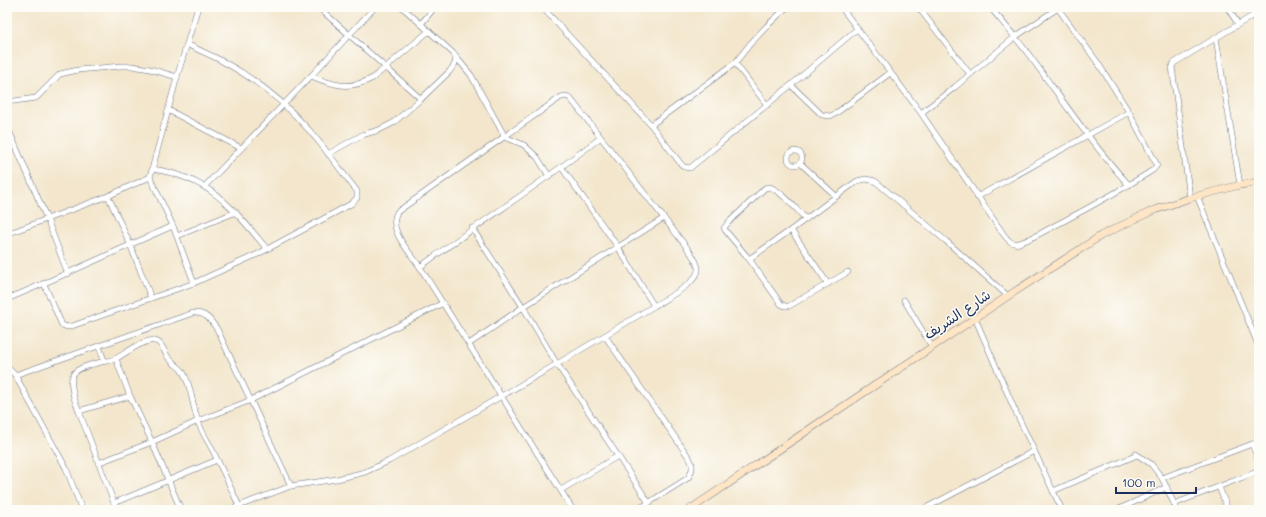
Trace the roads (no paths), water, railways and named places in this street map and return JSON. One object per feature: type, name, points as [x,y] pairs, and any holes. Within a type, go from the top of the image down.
[{"type":"main road","name":"شارع الشريف","points":[[690,510],[975,318],[1102,235],[1152,211],[1194,197],[1240,185],[1259,182]]},
{"type":"street","points":[[7,234],[108,196],[150,177],[186,44],[198,7]]},
{"type":"street","points":[[318,7],[421,99]]},
{"type":"street","points":[[205,186],[375,7]]},
{"type":"street","points":[[402,7],[453,53],[471,75],[505,137],[524,145],[537,156],[549,176]]},
{"type":"street","points":[[421,24],[436,7]]},
{"type":"street","points":[[542,7],[651,126],[681,164],[684,167],[690,168],[857,29]]},
{"type":"street","points":[[651,126],[735,63],[750,44],[787,7]]},
{"type":"street","points":[[841,7],[921,113],[1008,241],[1019,243],[1048,230],[1130,185],[1153,170],[1157,165],[1130,112],[1098,63],[1057,8],[1015,37],[921,113]]},
{"type":"street","points":[[918,7],[970,74]]},
{"type":"street","points":[[990,7],[1015,37],[1087,135],[1106,159],[1130,185]]},
{"type":"street","points":[[1227,7],[1238,24]]},
{"type":"street","points":[[1259,12],[1174,63],[1172,67],[1194,197],[1259,347]]},
{"type":"street","points":[[311,76],[322,81],[349,86],[365,82],[386,68],[429,31]]},
{"type":"street","points":[[1216,38],[1240,185]]},
{"type":"street","points":[[44,284],[62,325],[67,327],[194,283],[267,249],[351,204],[358,198],[357,191],[328,154],[308,129],[283,104],[260,86],[222,61],[186,44]]},
{"type":"street","points":[[328,154],[362,135],[387,127],[421,99],[448,72],[455,64],[456,57]]},
{"type":"street","points":[[735,63],[767,105]]},
{"type":"street","points":[[7,102],[36,98],[60,74],[78,70],[132,66],[177,76]]},
{"type":"street","points":[[791,85],[822,115],[830,116],[835,114],[890,73]]},
{"type":"street","points":[[230,510],[291,486],[337,479],[365,472],[388,461],[501,396],[557,364],[691,283],[696,276],[698,269],[695,260],[570,98],[566,96],[561,97],[397,212],[394,226],[397,234],[443,303],[501,396],[561,490],[573,510]]},
{"type":"street","points":[[168,110],[241,148]]},
{"type":"street","points":[[977,197],[1130,112]]},
{"type":"street","points":[[7,126],[47,219],[68,274]]},
{"type":"street","points":[[420,267],[472,228],[562,168],[600,138]]},
{"type":"street","points":[[800,163],[836,196]]},
{"type":"street","points":[[562,168],[618,247],[654,306]]},
{"type":"street","points":[[153,169],[179,174],[205,186],[236,212],[267,249]]},
{"type":"street","points":[[150,177],[173,226],[194,283]]},
{"type":"street","points":[[750,259],[857,181],[866,179],[875,180],[1008,296]]},
{"type":"street","points":[[806,219],[769,186],[765,188],[724,228],[750,259],[781,304],[785,306],[789,306],[848,272]]},
{"type":"street","points":[[108,196],[152,298]]},
{"type":"street","points":[[177,236],[236,212]]},
{"type":"street","points":[[469,344],[523,307],[664,218]]},
{"type":"street","points":[[7,299],[68,274],[130,244],[173,226]]},
{"type":"street","points":[[472,228],[523,307],[557,364],[649,503]]},
{"type":"street","points":[[791,230],[828,284]]},
{"type":"street","points":[[904,300],[932,347]]},
{"type":"street","points":[[98,463],[251,400],[443,303]]},
{"type":"street","points":[[15,375],[193,313],[198,312],[204,314],[210,319],[217,329],[291,486]]},
{"type":"street","points":[[1259,313],[1256,318],[1259,327]]},
{"type":"street","points":[[975,318],[1012,406],[1062,510]]},
{"type":"street","points":[[604,336],[687,454],[692,464],[692,471],[688,478],[637,510]]},
{"type":"street","points":[[116,510],[79,411],[70,382],[74,372],[81,367],[104,360],[116,359],[134,347],[155,340],[160,343],[167,357],[183,372],[198,421],[239,506]]},
{"type":"street","points":[[99,346],[104,360]]},
{"type":"street","points":[[116,359],[130,396],[152,442],[167,481],[181,510]]},
{"type":"street","points":[[7,367],[15,375],[66,468],[82,510]]},
{"type":"street","points":[[79,411],[130,396]]},
{"type":"street","points":[[1162,478],[1252,444],[1259,443]]},
{"type":"street","points":[[1252,444],[1259,462]]},
{"type":"street","points":[[922,510],[1034,451]]},
{"type":"street","points":[[1053,490],[1136,454],[1151,464],[1162,478],[1177,510]]},
{"type":"street","points":[[561,490],[618,456]]},
{"type":"street","points":[[114,503],[217,460]]},
{"type":"street","points":[[1174,504],[1259,471]]},
{"type":"street","points":[[1117,510],[1167,487]]},
{"type":"street","points":[[1219,487],[1228,510]]}]
